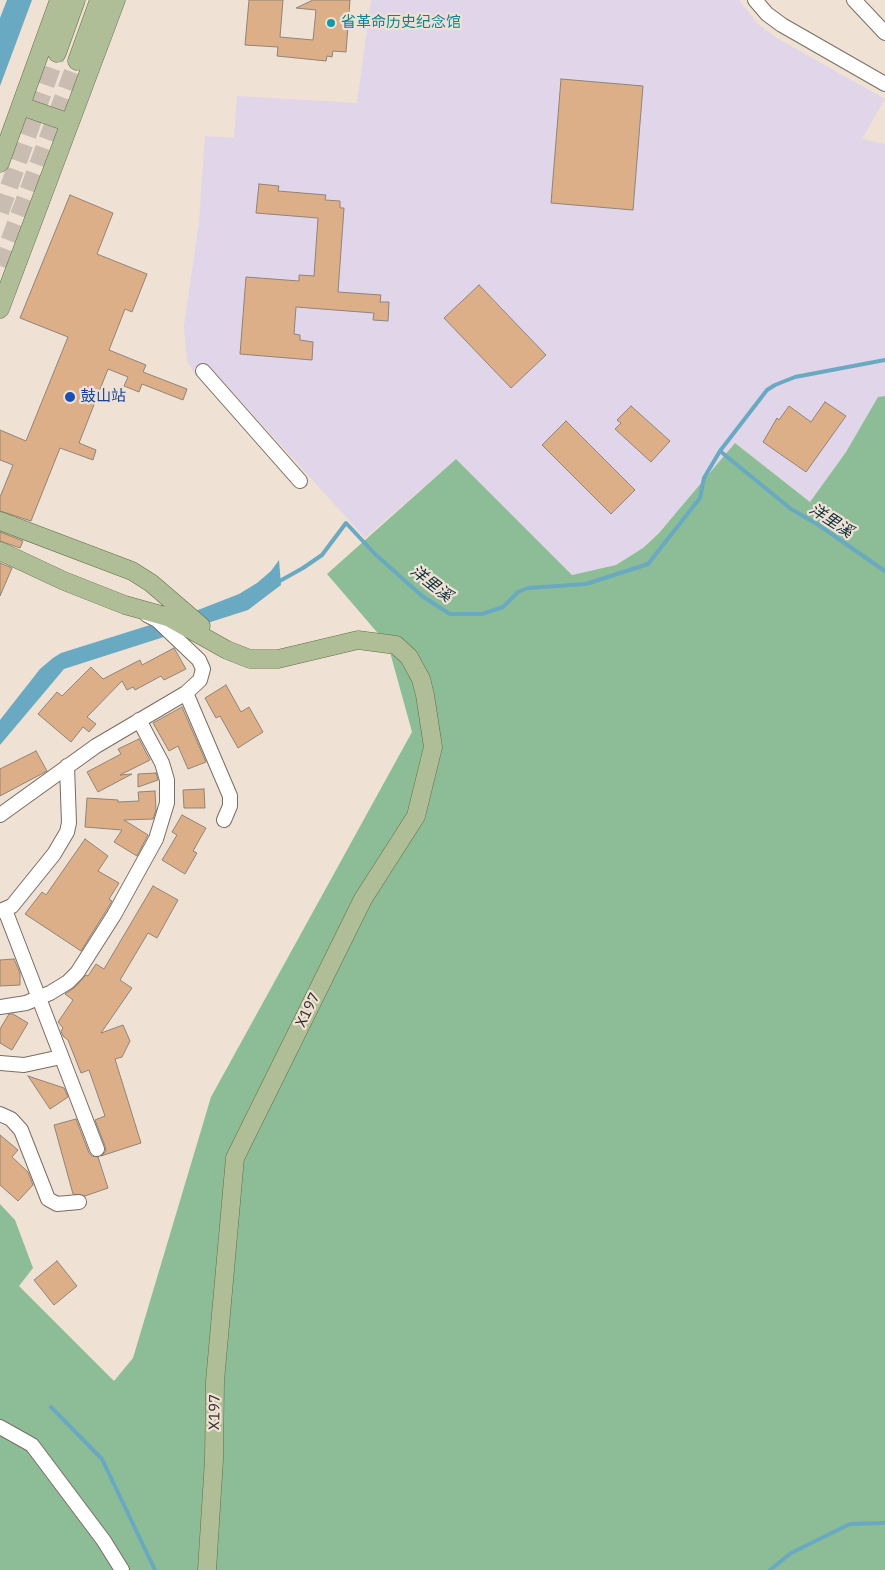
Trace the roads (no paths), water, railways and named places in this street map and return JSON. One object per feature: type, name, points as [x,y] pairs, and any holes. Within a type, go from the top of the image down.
[{"type":"main road","points":[[0,163],[59,0]]},
{"type":"main road","points":[[57,53],[76,0]]},
{"type":"main road","points":[[77,61],[99,0]]},
{"type":"main road","points":[[0,308],[116,0]]},
{"type":"main road","points":[[21,106],[70,124]]},
{"type":"main road","points":[[0,521],[132,571],[186,611],[205,633]]},
{"type":"main road","points":[[0,551],[21,559],[64,581],[205,633]]},
{"type":"main road","name":"X197","points":[[205,633],[227,650],[250,659],[268,660],[348,641],[369,640],[396,645],[409,657],[421,679],[433,747],[416,816],[363,899],[235,1158],[215,1381],[214,1460],[207,1570]]},
{"type":"street","points":[[755,0],[767,14],[782,26],[885,84]]},
{"type":"street","points":[[854,0],[885,33]]},
{"type":"street","points":[[203,371],[300,481]]},
{"type":"street","points":[[0,815],[68,766],[139,720],[186,693],[200,680],[203,669],[199,660],[180,641],[163,619]]},
{"type":"street","points":[[186,693],[230,796],[230,806],[224,820]]},
{"type":"street","points":[[0,1007],[14,1006],[38,998],[68,982],[84,962],[145,861],[161,826],[168,792],[165,771],[139,720]]},
{"type":"street","points":[[68,766],[69,824],[67,832],[54,854],[12,906],[3,910],[97,1149]]},
{"type":"street","points":[[0,1063],[24,1065],[61,1057]]},
{"type":"street","points":[[0,1114],[11,1119],[21,1130],[48,1199],[57,1204],[79,1202]]},
{"type":"street","points":[[0,1426],[32,1445],[104,1541],[122,1570]]},
{"type":"water","points":[[7,0],[32,0],[0,86],[0,18]]},
{"type":"water","points":[[279,560],[281,585],[248,610],[64,669],[0,745],[0,720],[40,669],[53,658],[61,653],[198,610],[239,594],[257,583],[271,571]]},
{"type":"waterway","points":[[720,451],[767,390],[775,385],[795,377],[885,360]]},
{"type":"waterway","name":"洋里溪","points":[[278,582],[322,555],[346,523],[375,554],[422,596],[450,614],[482,614],[503,607],[518,592],[528,588],[586,584],[648,564],[700,498],[704,478],[720,451],[791,509],[817,524],[885,571]]},
{"type":"waterway","points":[[51,1407],[102,1459],[155,1570]]},
{"type":"waterway","points":[[770,1570],[791,1553],[850,1524],[885,1523]]},
{"type":"tunnel","points":[[0,212],[57,53]]},
{"type":"tunnel","points":[[0,266],[77,61]]},
{"type":"place","name":"省革命历史纪念馆","points":[[331,23]]},
{"type":"place","name":"鼓山站","points":[[70,397]]}]
